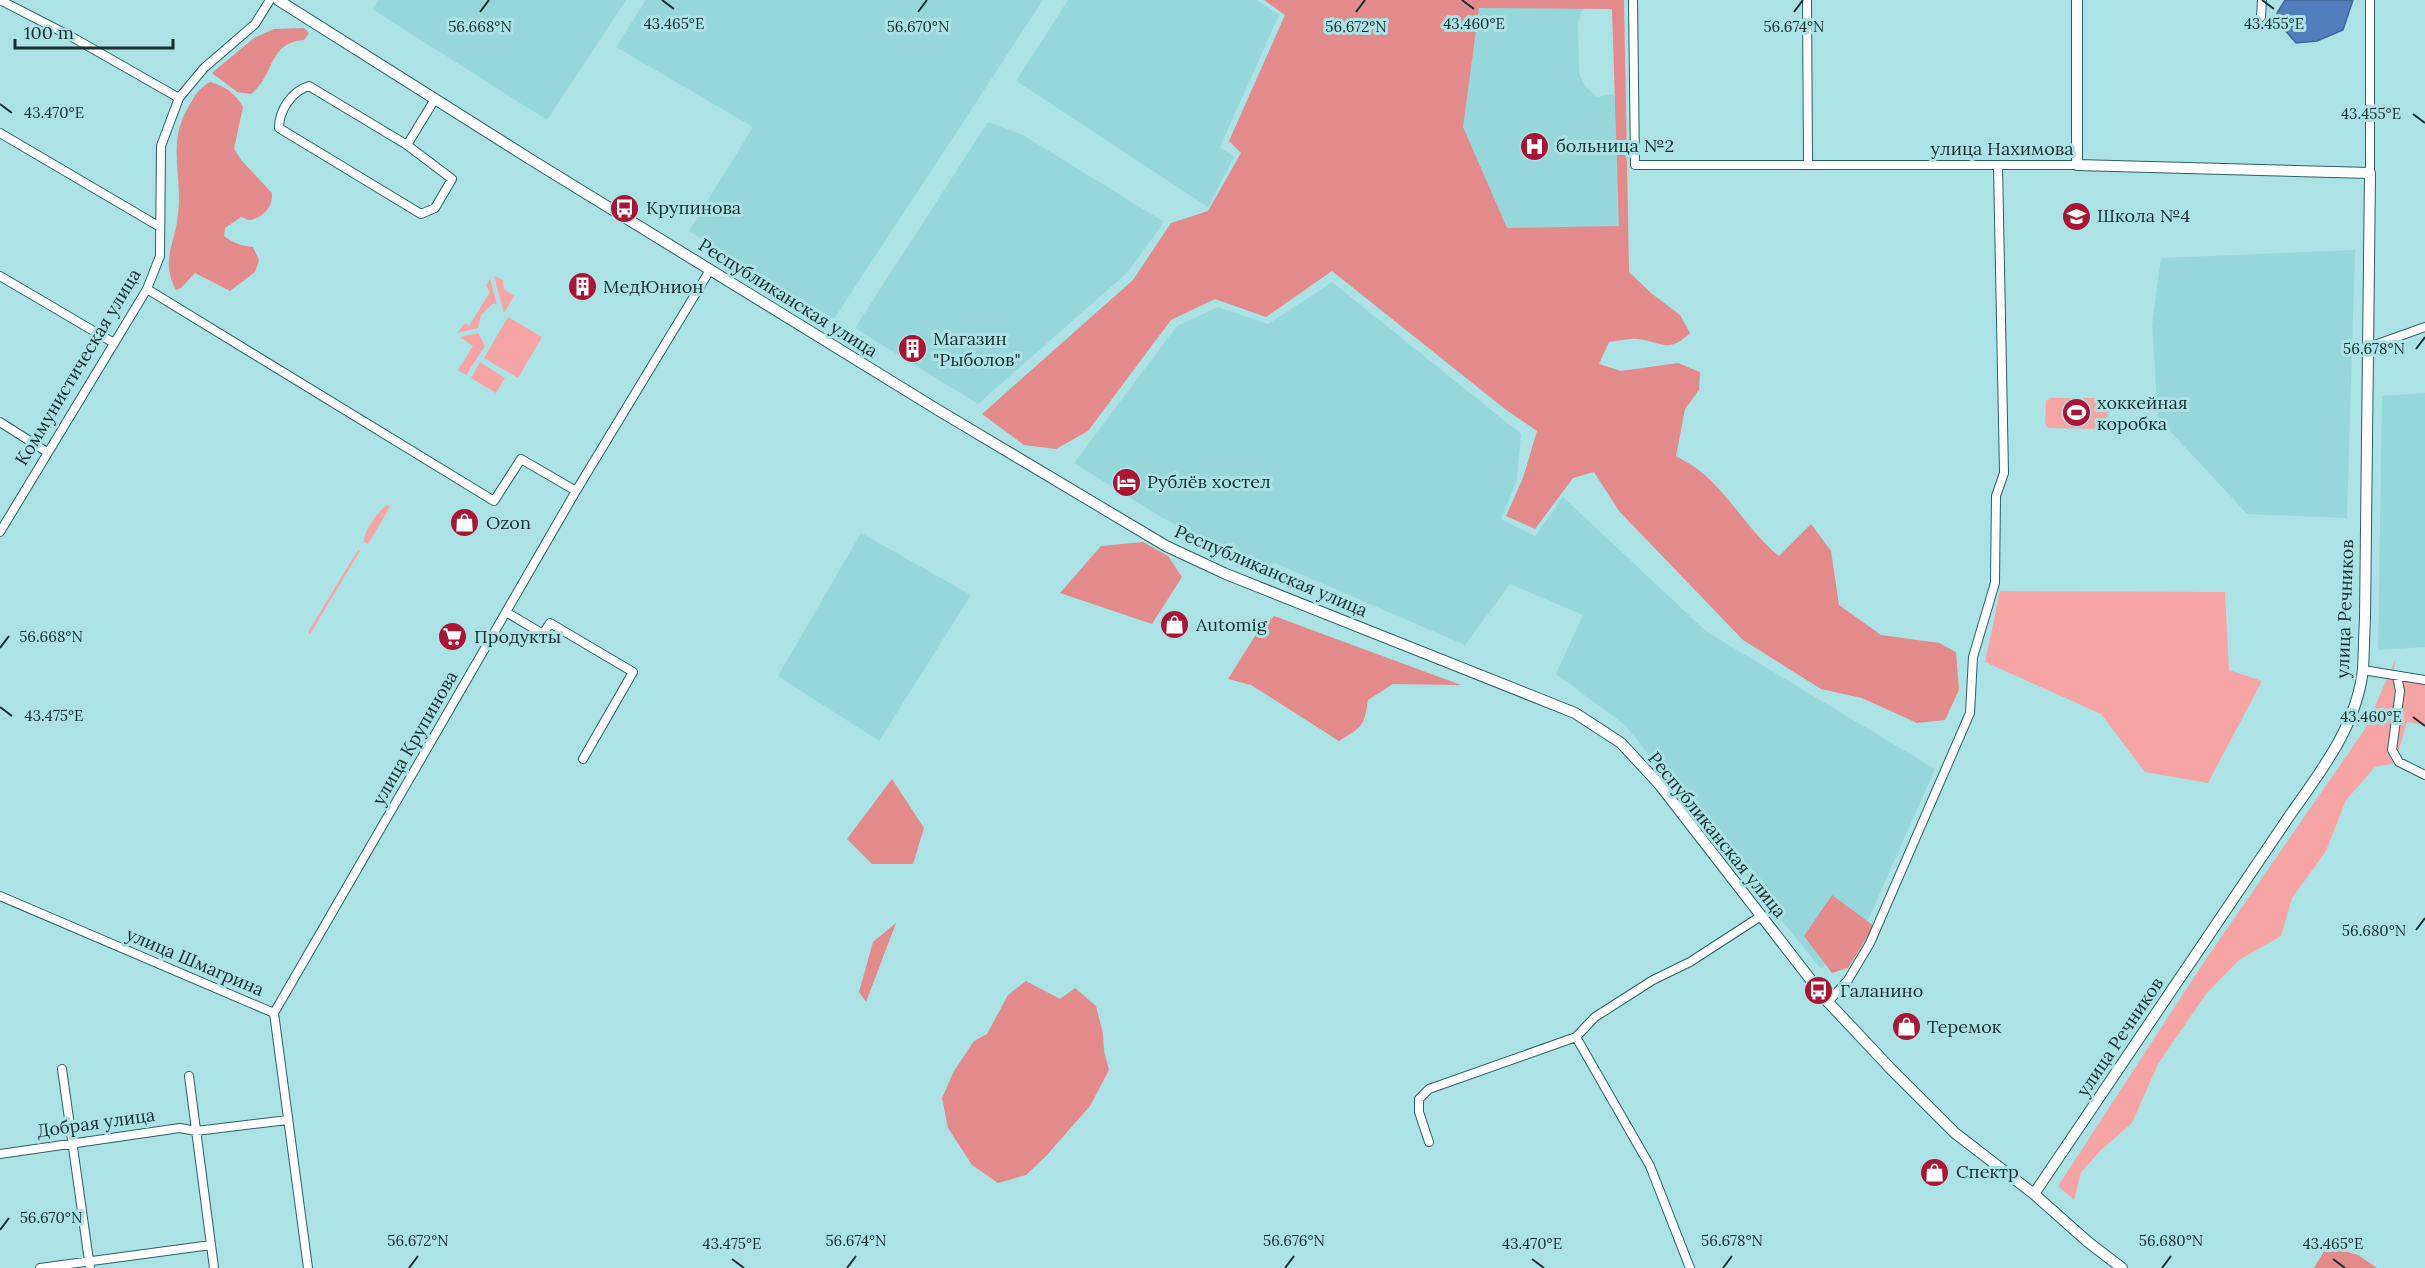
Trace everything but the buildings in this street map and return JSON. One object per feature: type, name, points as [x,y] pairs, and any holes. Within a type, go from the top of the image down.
[{"type":"street","points":[[0,0],[72,37],[179,98]]},
{"type":"street","name":"Коммунистическая улица","points":[[0,532],[147,289],[160,256],[161,146],[179,98],[204,68],[255,24],[270,0]]},
{"type":"street","name":"Республиканская улица","points":[[278,0],[710,270],[1166,546],[1226,574],[1575,713],[1621,742],[1659,784],[1828,1002],[1955,1133],[2034,1194],[2088,1242]]},
{"type":"street","name":"улица Нахимова","points":[[1633,0],[1635,165],[2077,165],[2370,173]]},
{"type":"street","points":[[1807,0],[1808,165]]},
{"type":"street","points":[[2077,0],[2077,165]]},
{"type":"street","points":[[2261,17],[2262,0]]},
{"type":"street","name":"улица Речников","points":[[2034,1194],[2290,815],[2332,757],[2351,717],[2363,670],[2369,347],[2370,0]]},
{"type":"street","points":[[309,86],[407,145],[452,179],[435,208],[421,214],[279,128],[279,116],[297,90],[309,86]]},
{"type":"street","points":[[407,145],[435,99]]},
{"type":"street","points":[[0,133],[160,227]]},
{"type":"street","points":[[1828,1002],[1848,980],[1870,943],[1970,713],[1973,657],[1995,583],[1996,496],[2004,473],[1998,166]]},
{"type":"street","name":"улица Крупинова","points":[[274,1013],[576,491],[710,270]]},
{"type":"street","points":[[0,276],[114,343]]},
{"type":"street","points":[[147,289],[494,501],[520,459],[576,491]]},
{"type":"street","points":[[2369,347],[2425,327]]},
{"type":"street","points":[[0,423],[47,452]]},
{"type":"street","points":[[506,612],[543,634],[550,623],[633,672],[583,759]]},
{"type":"street","points":[[2363,670],[2425,680]]},
{"type":"street","points":[[2397,676],[2400,691],[2392,750],[2399,762],[2425,775]]},
{"type":"street","name":"улица Шмагрина","points":[[0,896],[274,1013],[308,1268]]},
{"type":"street","points":[[1429,1142],[1419,1112],[1419,1099],[1429,1089],[1576,1037],[1594,1017],[1653,980],[1690,962],[1761,916]]},
{"type":"street","points":[[1576,1037],[1650,1166],[1690,1268]]},
{"type":"street","points":[[62,1069],[89,1264]]},
{"type":"street","points":[[189,1076],[214,1268]]},
{"type":"street","name":"Добрая улица","points":[[0,1154],[180,1128],[196,1131],[288,1120]]},
{"type":"street","points":[[2088,1242],[2111,1268]]},
{"type":"street","points":[[2088,1242],[2122,1268]]},
{"type":"street","points":[[40,1268],[89,1264],[211,1245]]},
{"type":"shaded area","points":[[379,0],[626,0],[547,120],[372,9]]},
{"type":"shaded area","points":[[646,0],[1043,0],[834,319],[689,231],[753,127],[616,47]]},
{"type":"shaded area","points":[[1068,0],[1257,0],[1279,15],[1220,147],[1234,157],[1208,207],[1016,81]]},
{"type":"shaded area","points":[[1264,0],[1624,0],[1629,272],[1651,293],[1680,315],[1690,333],[1670,345],[1635,339],[1609,342],[1599,364],[1621,371],[1678,363],[1700,372],[1699,390],[1685,409],[1676,456],[1711,481],[1758,536],[1779,556],[1811,524],[1831,551],[1839,605],[1881,635],[1939,643],[1956,652],[1959,690],[1945,720],[1917,723],[1862,698],[1821,689],[1743,640],[1619,511],[1594,472],[1573,478],[1535,529],[1506,516],[1523,478],[1537,431],[1505,409],[1332,271],[1266,317],[1215,299],[1171,320],[1088,431],[1056,449],[1024,445],[982,414],[1133,280],[1171,223],[1208,211],[1241,153],[1229,141],[1285,15]],"holes":[[[1479,8],[1612,9],[1619,226],[1507,228],[1463,127]]]},
{"type":"shaded area","name":"больница №2","points":[[1478,0],[1586,0],[1578,22],[1579,73],[1585,86],[1597,97],[1611,94],[1621,100],[1620,247],[1498,230],[1436,105]]},
{"type":"shaded area","points":[[304,28],[309,33],[304,40],[292,42],[278,53],[265,78],[251,94],[237,92],[212,73],[254,38],[274,29]]},
{"type":"shaded area","points":[[210,82],[229,91],[243,107],[234,149],[272,193],[272,198],[269,207],[259,217],[249,220],[241,217],[225,228],[224,236],[238,244],[253,247],[259,260],[255,272],[230,291],[195,273],[181,288],[176,290],[171,279],[169,261],[178,214],[178,133],[193,98]]},
{"type":"shaded area","points":[[988,122],[1023,135],[1164,222],[1128,272],[978,404],[855,328]]},
{"type":"shaded area","points":[[2355,250],[2347,518],[2247,514],[2158,418],[2152,325],[2161,258]]},
{"type":"shaded area","points":[[494,276],[503,280],[504,289],[514,296],[504,313]]},
{"type":"shaded area","points":[[490,279],[497,304],[492,304],[481,315],[478,328],[457,333],[465,323],[469,326],[490,292],[486,286]]},
{"type":"shaded area","points":[[1332,282],[1521,434],[1517,480],[1501,519],[1535,536],[1563,497],[1707,632],[1935,769],[1864,929],[1821,969],[1625,725],[1556,674],[1583,615],[1510,584],[1465,645],[1275,563],[1259,573],[1074,463],[1177,326],[1218,307],[1268,324]]},
{"type":"shaded area","points":[[508,317],[542,337],[518,378],[484,358]]},
{"type":"shaded area","points":[[478,333],[485,346],[466,375],[458,370],[473,346],[460,337]]},
{"type":"shaded area","points":[[480,362],[505,378],[496,393],[471,378]]},
{"type":"shaded area","points":[[2425,393],[2425,647],[2378,650],[2382,396]]},
{"type":"shaded area","name":"хоккейная коробка","points":[[2050,398],[2104,398],[2108,414],[2106,422],[2102,429],[2048,428],[2045,424],[2046,401]]},
{"type":"shaded area","points":[[387,505],[390,507],[368,544],[364,542],[372,522]]},
{"type":"shaded area","points":[[861,533],[971,595],[879,741],[778,676]]},
{"type":"shaded area","points":[[1143,542],[1168,556],[1182,577],[1152,624],[1060,593],[1101,546]]},
{"type":"shaded area","points":[[358,550],[360,551],[310,634],[308,632]]},
{"type":"shaded area","points":[[2000,591],[2225,592],[2229,670],[2262,681],[2208,783],[2145,772],[2101,714],[1985,662]]},
{"type":"shaded area","points":[[1274,616],[1461,685],[1393,684],[1368,700],[1361,725],[1339,741],[1251,685],[1228,679],[1255,636]]},
{"type":"shaded area","points":[[2396,658],[2393,672],[2425,678],[2425,725],[2407,722],[2395,763],[2375,767],[2346,800],[2326,851],[2292,898],[2281,936],[2239,960],[2206,994],[2158,1064],[2132,1123],[2101,1150],[2081,1172],[2074,1200],[2058,1186],[2204,962],[2365,729]]},
{"type":"shaded area","points":[[892,779],[924,828],[913,864],[872,864],[847,839]]},
{"type":"shaded area","points":[[1832,895],[1874,926],[1848,968],[1832,973],[1804,936]]},
{"type":"shaded area","points":[[896,923],[866,1002],[859,992],[873,942]]},
{"type":"shaded area","points":[[1026,981],[1060,999],[1075,988],[1096,1006],[1109,1070],[1090,1106],[1047,1155],[1026,1175],[998,1183],[972,1165],[948,1128],[942,1098],[954,1071],[974,1041],[987,1034],[1008,995]]},
{"type":"shaded area","points":[[2327,1246],[2358,1255],[2377,1268],[2314,1268]]},
{"type":"water","points":[[2285,0],[2353,0],[2343,30],[2317,41],[2296,43],[2283,28],[2277,13]]},
{"type":"place","name":"больница №2","points":[[1535,146]]},
{"type":"place","name":"Крупинова","points":[[625,208]]},
{"type":"place","name":"Школа №4","points":[[2076,216]]},
{"type":"place","name":"МедЮнион","points":[[582,287]]},
{"type":"place","name":"Магазин \"Рыболов\"","points":[[912,349]]},
{"type":"place","name":"хоккейная коробка","points":[[2076,413]]},
{"type":"place","name":"Рублёв хостел","points":[[1126,482]]},
{"type":"place","name":"Ozon","points":[[465,523]]},
{"type":"place","name":"Automig","points":[[1175,625]]},
{"type":"place","name":"Продукты","points":[[453,637]]},
{"type":"place","name":"Галанино","points":[[1819,991]]},
{"type":"place","name":"Теремок","points":[[1906,1027]]},
{"type":"place","name":"Спектр","points":[[1935,1172]]}]
